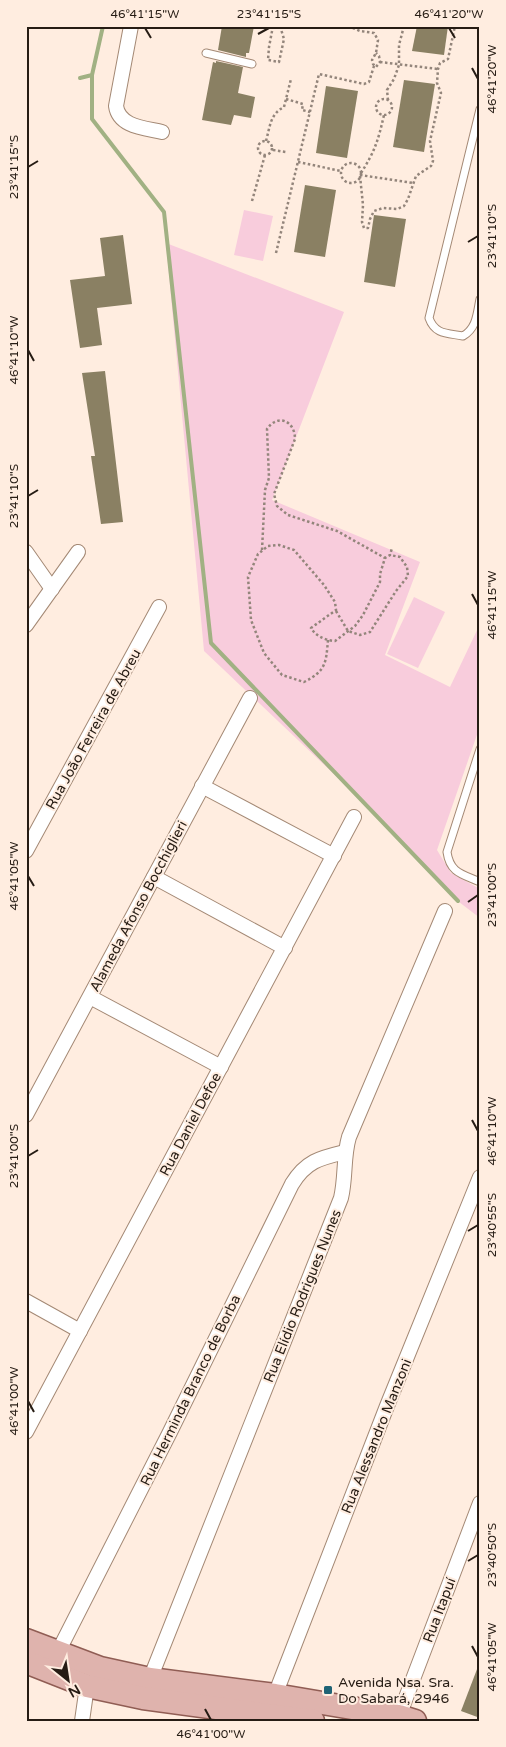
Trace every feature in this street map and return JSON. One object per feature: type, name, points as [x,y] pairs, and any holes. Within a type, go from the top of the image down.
[{"type":"main road","points":[[26,1640],[100,1668],[150,1679],[274,1695],[407,1719]]},
{"type":"main road","points":[[26,1662],[88,1686],[143,1698],[314,1721]]},
{"type":"street","points":[[131,26],[116,106],[117,113],[127,123],[162,132]]},
{"type":"street","points":[[26,552],[52,589]]},
{"type":"street","points":[[26,625],[78,552]]},
{"type":"street","name":"Rua João Ferreira de Abreu","points":[[26,851],[159,607]]},
{"type":"street","name":"Alameda Afonso Bocchiglieri","points":[[26,1115],[250,698]]},
{"type":"street","points":[[202,786],[334,856]]},
{"type":"street","name":"Rua Daniel Defoe","points":[[26,1432],[354,817]]},
{"type":"street","points":[[154,876],[285,948]]},
{"type":"street","name":"Rua Elídio Rodrigues Nunes","points":[[150,1679],[341,1198],[345,1176],[345,1152],[349,1137],[445,911]]},
{"type":"street","points":[[90,996],[221,1067]]},
{"type":"street","name":"Rua Herminda Branco de Borba","points":[[58,1652],[170,1432],[292,1184],[302,1169],[310,1163],[345,1152]]},
{"type":"street","name":"Rua Alessandro Manzoni","points":[[274,1695],[480,1177]]},
{"type":"street","points":[[26,1301],[80,1331]]},
{"type":"street","name":"Rua Itapuí","points":[[407,1719],[480,1503]]},
{"type":"street","points":[[82,1721],[88,1686]]},
{"type":"lane","points":[[206,53],[252,64]]},
{"type":"lane","points":[[480,109],[429,318],[431,326],[440,332],[463,336],[470,332],[480,299]]},
{"type":"lane","points":[[480,749],[447,852],[448,860],[454,870],[480,882]]},
{"type":"path","points":[[273,26],[268,60],[279,62],[284,39],[280,26]]},
{"type":"path","points":[[276,253],[319,74],[364,84],[369,82],[374,66],[372,60],[376,53],[378,40],[374,33],[360,31],[348,26]]},
{"type":"path","points":[[388,100],[388,90],[399,65],[399,45],[404,26]]},
{"type":"path","points":[[384,115],[378,144],[372,156],[360,175],[356,181],[350,183],[342,177],[342,171],[345,166],[351,163],[359,167],[360,175],[363,205],[362,222],[364,228],[368,228],[374,211],[383,208],[397,209],[404,206],[416,176],[431,166],[433,161],[430,141],[441,93],[437,83],[438,69],[440,63],[448,58],[455,26]]},
{"type":"path","points":[[374,66],[376,67],[380,62],[379,56],[376,53]]},
{"type":"path","points":[[380,62],[438,69]]},
{"type":"path","points":[[265,156],[259,152],[258,148],[260,144],[266,141],[276,110],[284,107],[291,79]]},
{"type":"path","points":[[286,99],[303,104],[302,110],[310,112]]},
{"type":"path","points":[[382,99],[388,100],[392,104],[389,114],[384,115],[377,112],[376,104],[382,99]]},
{"type":"path","points":[[252,201],[265,156],[270,154],[272,150],[272,145],[266,141]]},
{"type":"path","points":[[272,150],[286,152]]},
{"type":"path","points":[[298,162],[342,171]]},
{"type":"path","points":[[360,175],[414,183]]},
{"type":"path","points":[[262,550],[265,490],[268,478],[267,429],[271,423],[283,420],[291,425],[295,432],[295,439],[274,494],[277,506],[288,515],[337,531],[385,558]]},
{"type":"path","points":[[328,640],[326,663],[317,675],[304,682],[282,676],[264,653],[252,620],[248,577],[258,554],[268,546],[279,544],[294,550],[324,585],[335,602],[336,610],[348,631],[360,635],[370,632],[396,591],[408,576],[407,566],[400,556],[390,555],[385,558],[380,574],[380,582],[363,615],[355,626],[348,631],[335,641],[315,634],[311,628],[336,610]]},
{"type":"path","points":[[390,555],[392,548]]},
{"type":"shaded area","points":[[244,210],[273,216],[263,261],[234,255]]},
{"type":"shaded area","points":[[166,243],[344,312],[272,500],[420,562],[385,655],[450,687],[480,624],[480,726],[437,850],[451,873],[480,889],[480,918],[459,902],[337,777],[204,651]]},
{"type":"shaded area","points":[[414,597],[445,612],[418,668],[387,654]]},
{"type":"building","points":[[222,26],[254,26],[249,53],[246,53],[246,57],[218,50]]},
{"type":"building","points":[[417,26],[448,26],[444,55],[412,51]]},
{"type":"building","points":[[216,61],[243,67],[238,93],[255,97],[251,118],[234,115],[231,125],[202,120],[213,62],[216,63]]},
{"type":"building","points":[[404,80],[435,84],[424,152],[393,147]]},
{"type":"building","points":[[326,86],[358,91],[347,158],[316,153]]},
{"type":"building","points":[[305,185],[336,190],[325,257],[294,252]]},
{"type":"building","points":[[374,215],[406,219],[395,287],[364,282]]},
{"type":"building","points":[[123,235],[132,304],[97,308],[102,345],[80,348],[70,280],[105,276],[100,238]]},
{"type":"building","points":[[105,371],[123,522],[101,524],[91,456],[95,456],[82,373]]},
{"type":"building","points":[[480,1664],[480,1718],[461,1711]]},
{"type":"waterway","points":[[80,78],[92,75],[103,26]]},
{"type":"waterway","points":[[92,75],[92,119],[164,212],[211,643],[458,901]]},
{"type":"place","name":"Avenida Nsa. Sra. Do Sabará, 2946","points":[[328,1690]]}]
